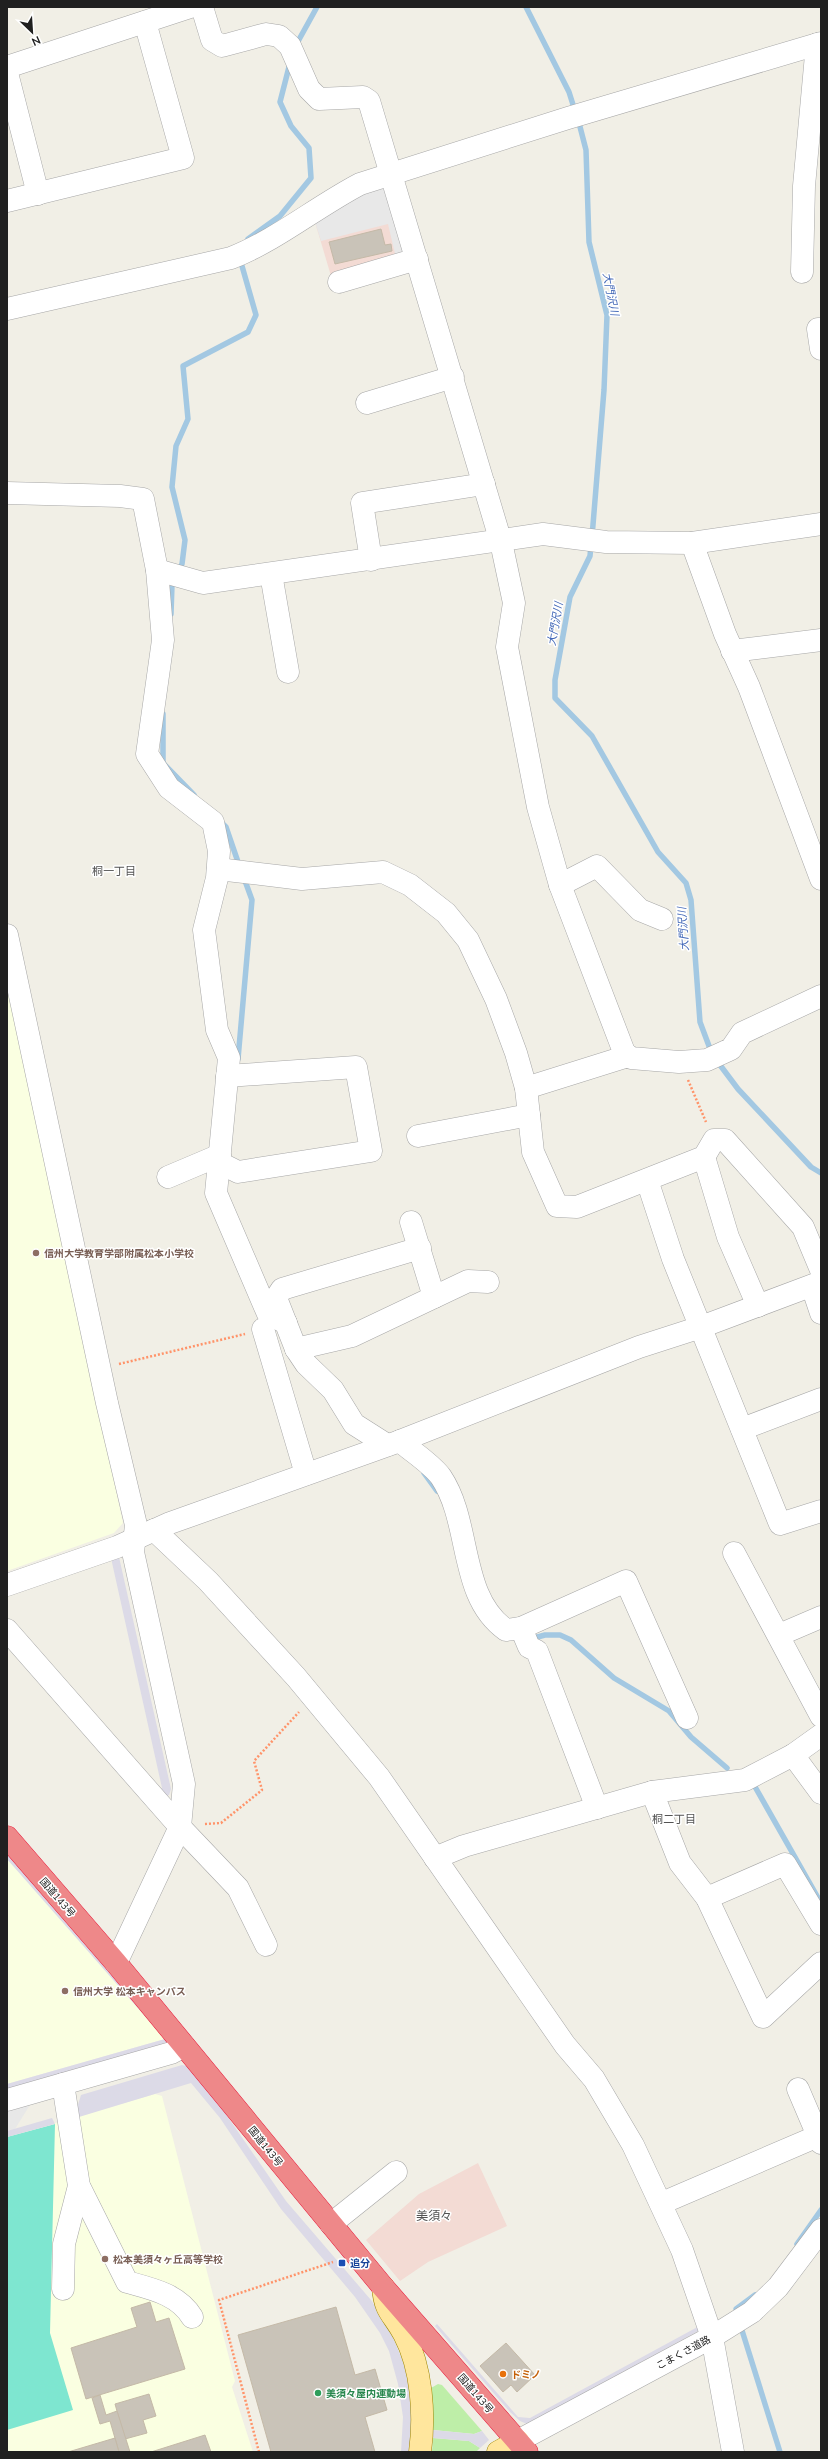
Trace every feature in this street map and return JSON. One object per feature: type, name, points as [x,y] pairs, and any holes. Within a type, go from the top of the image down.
[{"type":"highway","name":"国道143号","points":[[7,1837],[116,1963],[382,2287],[523,2446]]},
{"type":"main road","points":[[382,2287],[384,2305],[404,2334],[415,2364],[422,2405],[420,2452]]},
{"type":"main road","points":[[498,2452],[523,2446]]},
{"type":"street","points":[[7,67],[190,7]]},
{"type":"street","points":[[202,7],[212,40],[222,46],[266,34],[279,36],[292,51],[308,89],[319,99],[363,97],[369,101],[501,542],[514,603],[507,647],[538,807],[560,886],[624,1052],[631,1058],[679,1062],[714,1057],[731,1049],[742,1032],[821,996]]},
{"type":"street","points":[[7,201],[183,158],[145,22]]},
{"type":"street","points":[[7,309],[238,256],[328,201],[360,184],[578,115],[819,43],[804,186],[802,272]]},
{"type":"street","points":[[7,73],[38,194]]},
{"type":"street","points":[[339,282],[417,259]]},
{"type":"street","points":[[821,329],[818,329],[821,349]]},
{"type":"street","points":[[367,403],[452,377]]},
{"type":"street","points":[[370,560],[362,503],[484,484]]},
{"type":"street","points":[[7,493],[120,496],[143,499],[157,570],[163,640],[147,754],[169,788],[213,822],[220,851],[218,869],[204,930],[217,1030],[228,1058],[216,1193],[268,1314],[286,1323]]},
{"type":"street","points":[[157,570],[204,583],[501,542],[543,534],[606,542],[692,543],[821,524]]},
{"type":"street","points":[[692,543],[732,651],[749,687],[821,879]]},
{"type":"street","points":[[271,574],[288,672]]},
{"type":"street","points":[[732,651],[821,640]]},
{"type":"street","points":[[560,886],[597,866],[640,910],[662,919]]},
{"type":"street","points":[[218,869],[302,878],[383,872],[410,885],[446,913],[468,940],[496,999],[516,1053],[526,1088],[533,1152],[557,1206],[577,1207],[647,1180],[725,1140],[802,1227],[818,1279],[821,1313]]},
{"type":"street","points":[[7,935],[100,1369],[136,1525],[145,1534],[208,1581],[313,1698],[379,1777],[565,2045],[594,2079],[633,2145],[662,2203],[682,2250],[712,2337],[733,2452]]},
{"type":"street","points":[[526,1088],[628,1056]]},
{"type":"street","points":[[220,1159],[238,1172],[371,1151],[356,1067],[227,1076]]},
{"type":"street","points":[[418,1136],[529,1115]]},
{"type":"street","points":[[709,1148],[728,1237],[758,1306]]},
{"type":"street","points":[[168,1177],[220,1159]]},
{"type":"street","points":[[647,1180],[673,1259],[780,1524],[821,1511]]},
{"type":"street","points":[[411,1222],[434,1297]]},
{"type":"street","points":[[420,1248],[282,1288],[276,1298],[296,1348],[306,1364],[333,1390],[354,1424],[393,1443],[441,1476],[460,1520],[473,1584],[495,1622],[506,1630],[524,1635],[537,1651],[597,1808]]},
{"type":"street","points":[[7,1585],[117,1547],[145,1534],[393,1443],[639,1347],[701,1327],[758,1306],[818,1279]]},
{"type":"street","points":[[296,1348],[352,1336],[468,1281],[488,1282]]},
{"type":"street","points":[[263,1329],[306,1474]]},
{"type":"street","points":[[742,1428],[821,1399]]},
{"type":"street","points":[[116,1963],[180,1827],[184,1784],[133,1552],[145,1534]]},
{"type":"street","points":[[734,1553],[821,1716]]},
{"type":"street","points":[[524,1635],[626,1581],[687,1718]]},
{"type":"street","points":[[778,1635],[821,1617]]},
{"type":"street","points":[[7,1630],[180,1827],[238,1888],[266,1945]]},
{"type":"street","points":[[435,1858],[464,1846],[652,1792],[745,1780],[793,1755],[821,1735]]},
{"type":"street","points":[[793,1755],[821,1793]]},
{"type":"street","points":[[652,1792],[680,1863],[707,1898],[763,2017],[821,1963]]},
{"type":"street","points":[[707,1898],[785,1864],[821,1924]]},
{"type":"street","points":[[7,2100],[170,2053],[184,2046]]},
{"type":"street","points":[[63,2084],[79,2186],[127,2282],[170,2295],[187,2309],[192,2317]]},
{"type":"street","points":[[662,2203],[820,2139],[798,2089]]},
{"type":"street","points":[[331,2224],[396,2172]]},
{"type":"street","points":[[63,2289],[64,2244],[79,2186]]},
{"type":"street","name":"こまくさ道路","points":[[523,2446],[712,2337],[752,2312],[778,2287],[821,2230]]},
{"type":"path","points":[[679,1062],[709,1148]]},
{"type":"path","points":[[100,1369],[263,1329]]},
{"type":"path","points":[[180,1827],[221,1823],[262,1790],[254,1761],[313,1698]]},
{"type":"path","points":[[259,2452],[219,2300],[333,2262]]},
{"type":"shaded area","points":[[383,186],[413,254],[331,276],[315,222]]},
{"type":"shaded area","points":[[383,186],[396,195],[413,254],[396,258],[388,224],[321,241],[315,222],[347,202]]},
{"type":"shaded area","name":"信州大学教育学部附属松本小学校","points":[[7,983],[123,1523],[114,1533],[7,1571]]},
{"type":"shaded area","points":[[119,1557],[171,1789],[169,1795],[163,1797],[154,1790],[162,1788],[111,1558]]},
{"type":"shaded area","points":[[7,1852],[170,2042],[7,2090],[7,2084],[165,2039],[7,1859]]},
{"type":"shaded area","name":"信州大学 松本キャンパス","points":[[7,1859],[33,1887],[165,2039],[7,2084]]},
{"type":"shaded area","points":[[182,2065],[194,2068],[286,2201],[371,2300],[389,2328],[404,2364],[413,2406],[411,2452],[401,2452],[403,2417],[398,2384],[389,2351],[380,2333],[355,2297],[281,2209],[220,2118],[191,2083],[79,2117],[77,2114],[77,2108],[81,2095]]},
{"type":"shaded area","name":"松本美須々ヶ丘高等学校","points":[[155,2094],[162,2096],[235,2381],[232,2387],[253,2452],[7,2452],[7,2137]]},
{"type":"shaded area","points":[[33,2100],[15,2129],[7,2131],[7,2108]]},
{"type":"shaded area","points":[[52,2118],[55,2124],[7,2137],[7,2131]]},
{"type":"shaded area","points":[[55,2124],[50,2333],[73,2410],[7,2430],[7,2137]]},
{"type":"shaded area","points":[[478,2163],[507,2226],[428,2262],[400,2281],[366,2240],[419,2194]]},
{"type":"shaded area","points":[[437,2324],[518,2417],[530,2418],[703,2324],[704,2328],[527,2424],[520,2421],[510,2412],[435,2326]]},
{"type":"shaded area","points":[[433,2430],[474,2434],[482,2431],[489,2440],[480,2448],[469,2441],[433,2438]]},
{"type":"green space","points":[[438,2384],[442,2385],[482,2431],[474,2434],[433,2430],[431,2388]]},
{"type":"green space","points":[[433,2438],[469,2441],[480,2448],[476,2452],[432,2452]]},
{"type":"building","points":[[381,229],[385,245],[391,244],[392,251],[335,264],[329,242]]},
{"type":"building","points":[[150,2302],[156,2322],[169,2318],[185,2369],[86,2399],[71,2348],[137,2327],[131,2308]]},
{"type":"building","name":"美須々屋内運動場","points":[[336,2307],[355,2375],[375,2369],[387,2410],[365,2417],[375,2452],[271,2452],[238,2335]]},
{"type":"building","points":[[506,2343],[535,2375],[517,2392],[511,2385],[503,2392],[480,2366]]},
{"type":"building","points":[[149,2394],[156,2416],[143,2420],[147,2433],[125,2439],[115,2404]]},
{"type":"building","points":[[100,2395],[106,2415],[117,2411],[130,2452],[119,2452],[110,2421],[100,2424],[92,2398]]},
{"type":"building","points":[[205,2435],[211,2452],[151,2452]]},
{"type":"building","points":[[115,2438],[119,2452],[68,2452]]},
{"type":"waterway","points":[[296,45],[317,7]]},
{"type":"waterway","name":"大門沢川","points":[[526,7],[569,92],[575,111]]},
{"type":"waterway","points":[[248,239],[280,216],[311,178],[309,148],[291,126],[280,102],[290,63]]},
{"type":"waterway","name":"大門沢川","points":[[578,119],[586,150],[589,242],[607,315],[604,390],[592,537]]},
{"type":"waterway","points":[[178,571],[182,564],[185,540],[172,487],[176,446],[188,419],[183,366],[248,332],[256,315],[240,259]]},
{"type":"waterway","name":"大門沢川","points":[[591,545],[590,556],[570,597],[555,680],[555,698],[592,736],[658,852],[686,883],[691,900],[700,1022],[712,1054]]},
{"type":"waterway","points":[[171,614],[172,585]]},
{"type":"waterway","points":[[163,714],[163,763],[194,795]]},
{"type":"waterway","points":[[220,821],[226,827],[238,862]]},
{"type":"waterway","points":[[238,1059],[252,900],[244,878]]},
{"type":"waterway","name":"大門沢川","points":[[717,1061],[738,1089],[811,1167],[821,1173]]},
{"type":"waterway","points":[[424,1473],[437,1491]]},
{"type":"waterway","points":[[530,1639],[545,1635],[560,1635],[571,1640],[614,1678],[669,1711],[691,1737],[727,1768]]},
{"type":"waterway","points":[[754,1785],[821,1903]]},
{"type":"waterway","points":[[797,2244],[821,2210]]},
{"type":"waterway","points":[[738,2316],[736,2309],[755,2295]]},
{"type":"waterway","points":[[740,2324],[780,2452]]},
{"type":"place","name":"信州大学教育学部附属松本小学校","points":[[36,1253]]},
{"type":"place","name":"信州大学 松本キャンパス","points":[[65,1991]]},
{"type":"place","name":"松本美須々ヶ丘高等学校","points":[[105,2259]]},
{"type":"place","name":"追分","points":[[342,2263]]},
{"type":"place","name":"ドミノ","points":[[503,2374]]},
{"type":"place","name":"美須々屋内運動場","points":[[318,2393]]},
{"type":"district","name":"桐一丁目","points":[[114,871]]},
{"type":"district","name":"桐二丁目","points":[[674,1819]]},
{"type":"district","name":"美須々","points":[[434,2216]]}]
